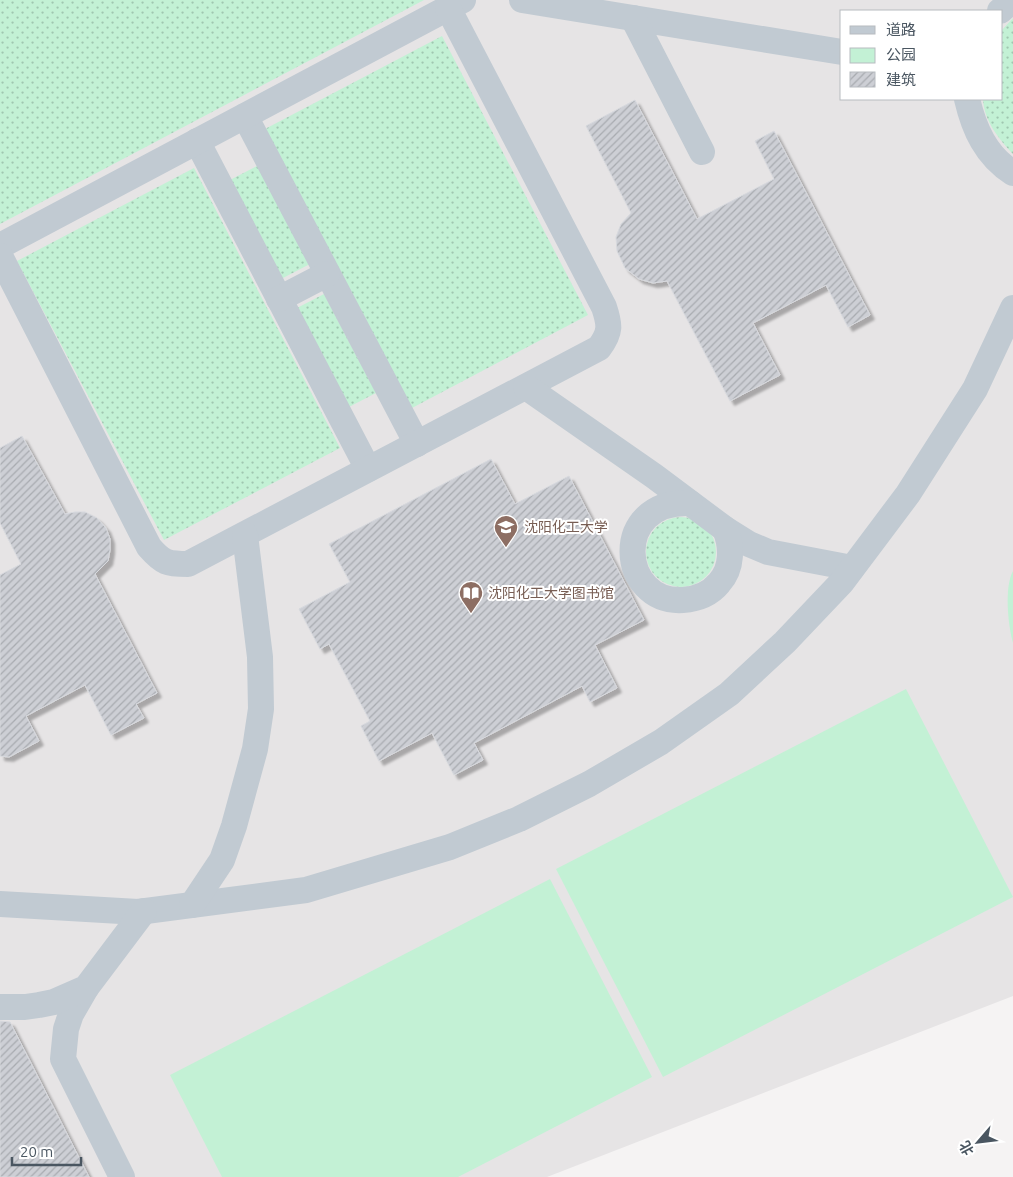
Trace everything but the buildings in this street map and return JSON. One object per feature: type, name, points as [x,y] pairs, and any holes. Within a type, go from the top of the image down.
[{"type":"street","points":[[522,0],[840,52]]},
{"type":"street","points":[[1001,10],[1013,0]]},
{"type":"street","points":[[0,246],[456,4],[610,322],[608,336],[600,348],[188,564],[173,564],[160,559],[149,547],[0,256]]},
{"type":"street","points":[[632,18],[702,152]]},
{"type":"street","points":[[967,100],[974,126],[988,150],[1005,168],[1013,173]]},
{"type":"street","points":[[245,116],[417,444]]},
{"type":"street","points":[[196,141],[368,469]]},
{"type":"street","points":[[279,299],[327,274]]},
{"type":"street","points":[[0,904],[144,911],[306,890],[450,847],[519,819],[589,784],[661,742],[729,694],[785,642],[842,582],[908,494],[975,389],[1013,308]]},
{"type":"street","points":[[526,387],[654,476],[725,529],[749,544],[768,552],[852,568]]},
{"type":"street","points":[[690,503],[676,502],[661,506],[648,514],[638,527],[633,542],[632,557],[637,573],[646,586],[659,596],[676,600],[692,599],[708,593],[720,582],[728,567],[731,550],[725,529]]},
{"type":"street","points":[[192,905],[222,860],[253,757],[261,709],[258,640],[245,534]]},
{"type":"street","points":[[122,1177],[63,1059],[64,1041],[69,1022],[86,988],[144,911]]},
{"type":"street","points":[[0,1007],[25,1008],[54,1002],[86,988]]},
{"type":"shaded area","name":"沈阳化工大学","points":[[0,0],[1013,0],[1013,996],[547,1177],[0,1177]]},
{"type":"green space","points":[[0,0],[424,0],[0,224]]},
{"type":"green space","points":[[1013,18],[1013,154],[989,122],[983,100],[1003,100],[1003,29]]},
{"type":"green space","points":[[442,36],[588,315],[412,408],[265,129]]},
{"type":"green space","points":[[259,165],[310,264],[281,279],[230,180]]},
{"type":"green space","points":[[194,168],[340,448],[164,540],[17,261]]},
{"type":"green space","points":[[324,294],[376,393],[347,408],[295,309]]},
{"type":"green space","points":[[688,517],[701,523],[710,532],[714,538],[716,552],[714,566],[706,577],[695,585],[674,587],[667,585],[656,577],[648,566],[646,545],[648,538],[656,527],[667,519]]},
{"type":"green space","points":[[1013,571],[1013,643],[1008,617],[1008,587]]},
{"type":"green space","points":[[906,689],[1013,897],[663,1077],[556,869]]},
{"type":"green space","points":[[550,879],[652,1077],[458,1177],[222,1177],[170,1075]]},
{"type":"place","name":"沈阳化工大学","points":[[506,548]]},
{"type":"place","name":"沈阳化工大学图书馆","points":[[471,614]]}]
